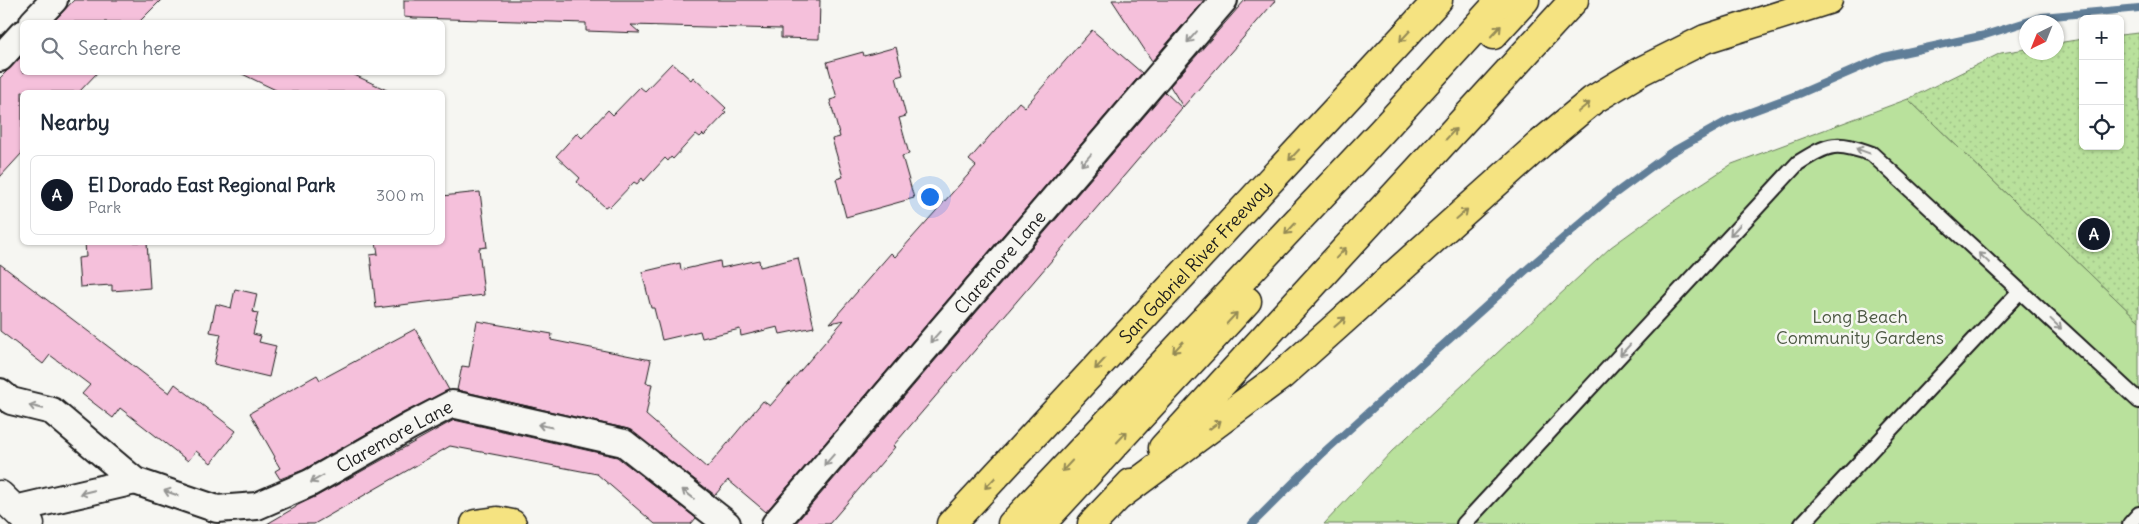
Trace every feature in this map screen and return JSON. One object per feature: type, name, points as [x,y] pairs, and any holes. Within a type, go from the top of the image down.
[{"type":"highway","name":"San Gabriel River Freeway","points":[[951,524],[1438,0]]},
{"type":"highway","points":[[1012,524],[1382,131],[1500,0]]},
{"type":"highway","points":[[1041,524],[1525,0]]},
{"type":"highway","points":[[1092,524],[1574,0]]},
{"type":"highway","points":[[1119,496],[1282,375],[1540,143],[1593,100],[1641,71],[1705,39],[1828,0]]},
{"type":"highway","points":[[475,524],[497,521],[512,524]]},
{"type":"street","points":[[35,20],[54,0]]},
{"type":"street","name":"Claremore Lane","points":[[775,524],[1224,0]]},
{"type":"street","points":[[0,58],[20,36]]},
{"type":"street","name":"Claremore Lane","points":[[0,392],[11,401],[52,411],[135,481],[217,509],[257,506],[310,483],[452,404],[624,443],[727,524]]},
{"type":"street","points":[[15,510],[135,481]]},
{"type":"lane","points":[[1464,524],[1798,163],[1824,147],[1849,146],[1872,154],[2139,401]]},
{"type":"lane","points":[[1802,524],[2020,291]]},
{"type":"lane","points":[[2130,524],[2139,514]]},
{"type":"green space","points":[[2139,33],[2139,321],[1908,99],[2001,53],[2019,50],[2019,60],[2064,60],[2064,42],[2079,40],[2079,150],[2124,150],[2124,35]]},
{"type":"green space","name":"Long Beach Community Gardens","points":[[1908,99],[2139,321],[2139,524],[1324,524],[1392,451],[1611,247],[1669,205],[1732,164]]},
{"type":"building","points":[[74,0],[161,0],[141,20],[55,20]]},
{"type":"building","points":[[404,0],[820,0],[819,39],[781,38],[781,29],[631,25],[640,33],[586,31],[586,23],[414,18],[404,17]]},
{"type":"building","points":[[1112,0],[1204,0],[1152,61]]},
{"type":"building","points":[[1245,0],[1276,0],[1183,107],[1170,86]]},
{"type":"building","points":[[1092,30],[1142,73],[766,512],[728,480],[715,495],[628,429],[457,390],[462,366],[469,367],[477,321],[552,334],[551,340],[651,360],[646,383],[652,384],[646,415],[707,468],[763,401],[770,406],[844,320],[830,323],[891,253],[895,257],[976,166],[969,160],[1019,102],[1025,107]]},
{"type":"building","points":[[896,47],[903,75],[896,77],[906,116],[899,118],[909,154],[902,156],[914,198],[846,217],[836,179],[843,177],[832,139],[840,137],[830,100],[837,98],[827,62],[863,52],[864,56]]},
{"type":"building","points":[[20,58],[20,75],[95,75],[81,90],[20,90],[20,155],[0,177],[0,78]]},
{"type":"building","points":[[672,63],[691,80],[693,77],[726,108],[723,111],[726,113],[704,136],[703,134],[700,137],[696,134],[673,159],[671,157],[668,161],[665,158],[644,181],[642,178],[637,184],[634,182],[610,207],[608,205],[605,207],[577,182],[580,178],[556,156],[577,133],[582,138],[608,110],[613,115],[640,87],[645,91]]},
{"type":"building","points":[[244,75],[354,75],[387,90],[276,90]]},
{"type":"building","points":[[1165,92],[1182,108],[893,446],[895,447],[829,524],[795,524]]},
{"type":"building","points":[[480,192],[487,247],[479,248],[484,295],[376,308],[370,255],[378,254],[376,245],[445,245],[445,196]]},
{"type":"building","points":[[85,245],[147,245],[150,288],[112,291],[112,285],[80,287],[78,258],[86,257]]},
{"type":"building","points":[[798,258],[814,327],[780,334],[778,327],[741,336],[740,329],[702,338],[700,331],[662,340],[654,308],[651,308],[642,272],[680,263],[681,270],[720,261],[721,268],[759,260],[760,267]]},
{"type":"building","points":[[0,264],[169,393],[175,384],[236,431],[211,463],[196,451],[188,461],[120,408],[113,418],[82,394],[90,385],[50,355],[43,364],[0,331]]},
{"type":"building","points":[[235,289],[257,294],[253,312],[258,313],[253,334],[261,336],[259,342],[276,346],[269,377],[214,364],[221,334],[210,332],[216,304],[231,308]]},
{"type":"building","points":[[415,329],[449,390],[403,413],[303,470],[280,479],[275,471],[280,468],[275,457],[250,413],[317,375],[320,380]]},
{"type":"building","points":[[454,420],[617,457],[696,518],[691,524],[655,524],[597,474],[450,446],[314,524],[267,524],[296,506]]},
{"type":"waterway","points":[[1252,524],[1323,453],[1525,271],[1613,195],[1670,153],[1729,120],[1799,94],[1884,57],[1985,35],[2042,17],[2139,8]]},
{"type":"place","name":"El Dorado East Regional Park","points":[[2094,234]]}]
